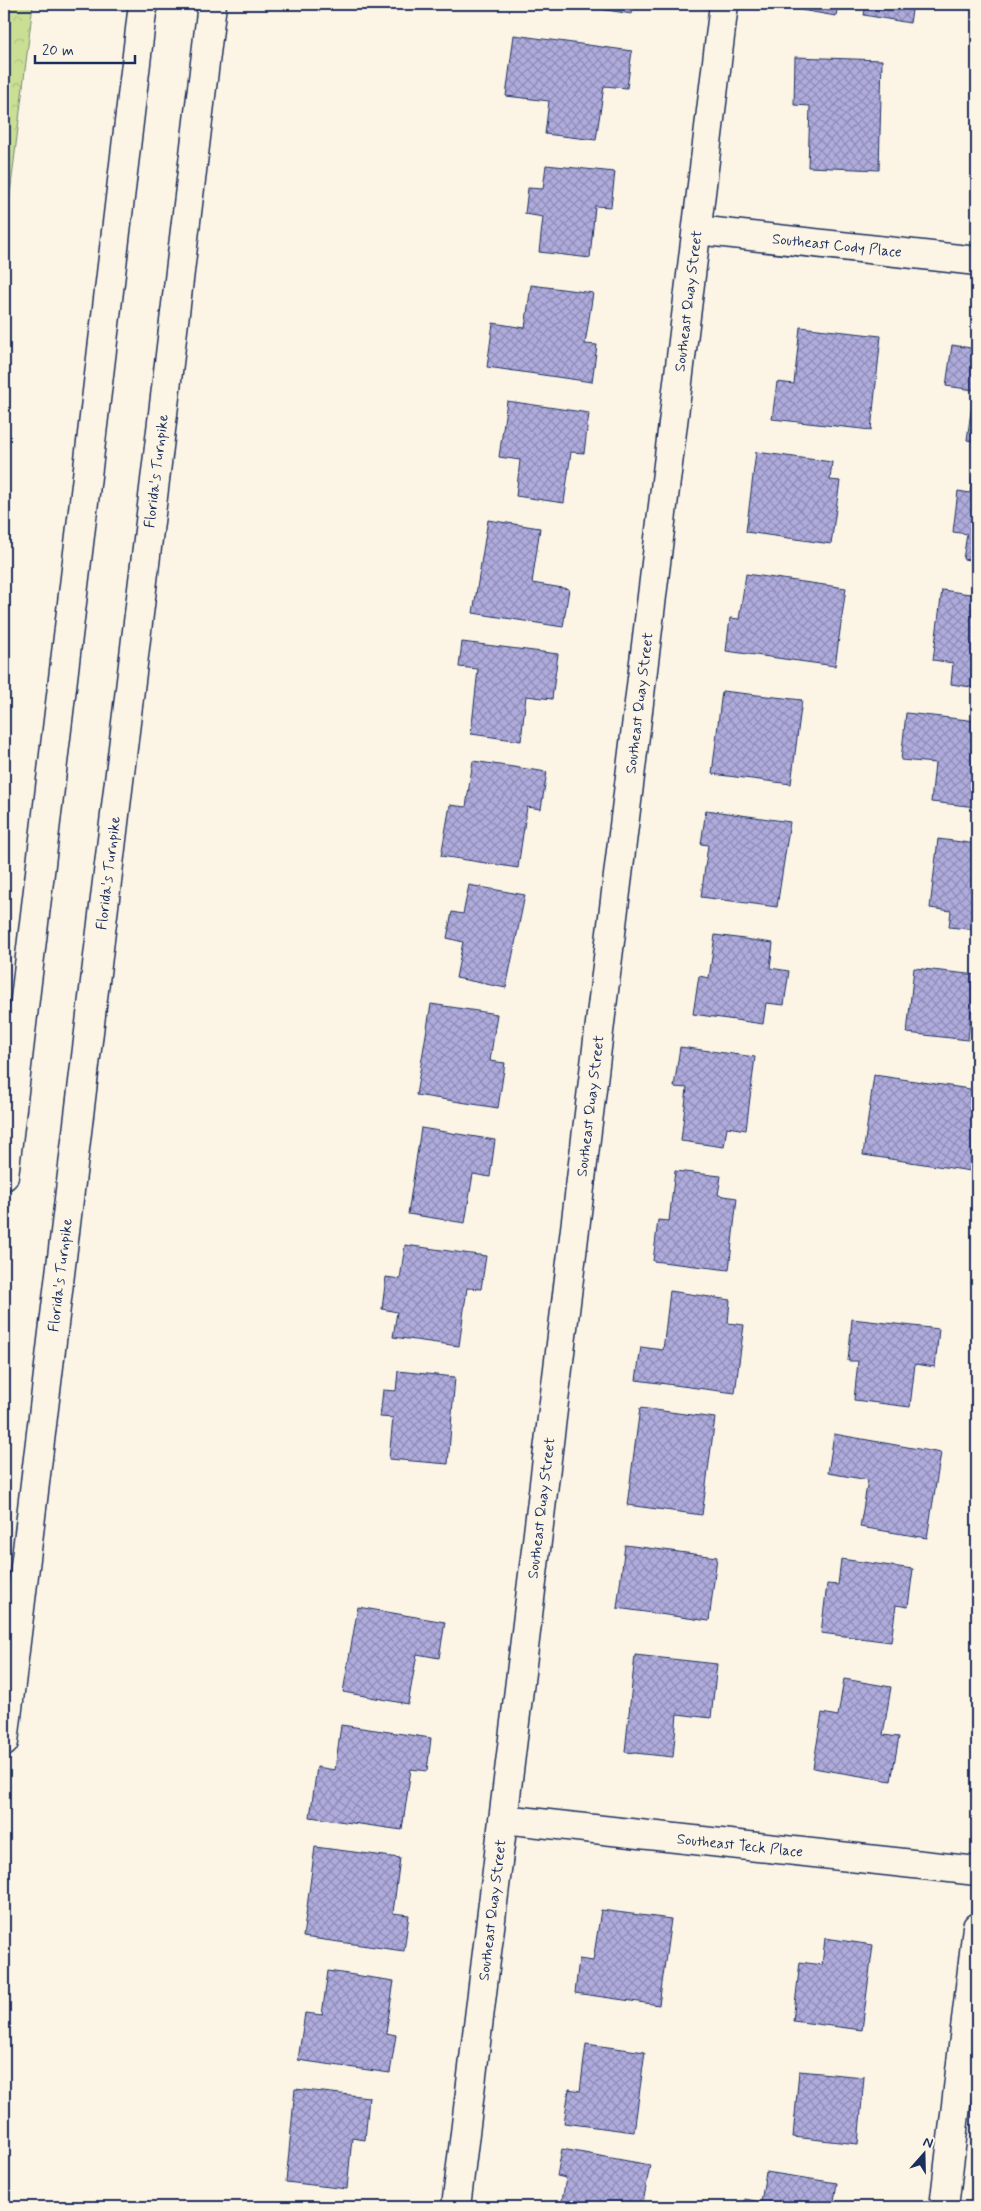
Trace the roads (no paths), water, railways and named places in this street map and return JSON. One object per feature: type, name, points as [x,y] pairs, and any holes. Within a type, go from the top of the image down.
[{"type":"main road","points":[[4,1176],[143,4]]},
{"type":"main road","name":"Florida's Turnpike","points":[[4,1742],[212,4]]},
{"type":"main road","name":"Southeast Quay Street","points":[[456,2207],[724,4]]},
{"type":"main road","name":"Southeast Cody Place","points":[[697,230],[977,261]]},
{"type":"main road","name":"Southeast Teck Place","points":[[503,1820],[977,1872]]},
{"type":"main road","points":[[944,2207],[977,1927]]}]
